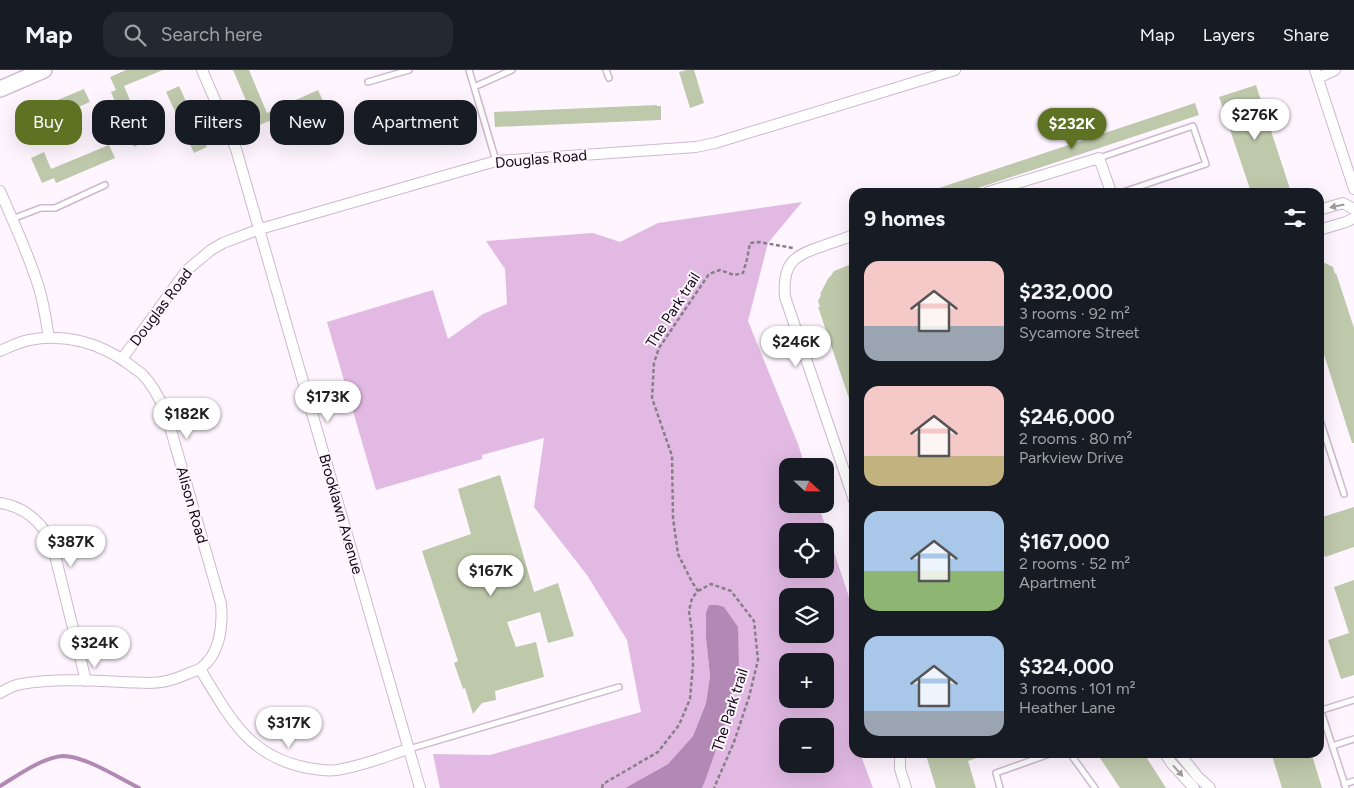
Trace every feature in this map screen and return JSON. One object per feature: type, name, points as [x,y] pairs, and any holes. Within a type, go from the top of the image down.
[{"type":"main road","points":[[0,89],[44,70]]},
{"type":"street","name":"Brooklawn Avenue","points":[[202,70],[236,149],[420,788]]},
{"type":"street","name":"Douglas Road","points":[[122,359],[187,270],[205,254],[223,243],[260,229],[496,161],[696,147],[715,143],[954,70]]},
{"type":"street","points":[[1335,70],[1316,74],[1354,189]]},
{"type":"street","points":[[1001,188],[1099,158],[1110,188]]},
{"type":"street","points":[[0,191],[38,284],[49,338]]},
{"type":"street","points":[[1324,209],[1343,203],[1354,209]]},
{"type":"street","points":[[1324,229],[1354,218]]},
{"type":"street","points":[[849,238],[807,251],[796,257],[789,268],[784,283],[785,297],[849,478]]},
{"type":"street","name":"Alison Road","points":[[0,351],[28,340],[65,338],[88,342],[108,350],[142,374],[157,394],[166,413],[221,604],[222,618],[219,639],[210,658],[200,669]]},
{"type":"street","points":[[0,503],[8,504],[32,516],[46,531],[52,543],[86,681]]},
{"type":"street","points":[[0,693],[20,684],[45,682],[161,683],[175,680],[200,669],[229,717],[242,732],[256,745],[290,763],[315,769],[341,770],[408,749]]},
{"type":"street","points":[[900,758],[900,769],[906,788]]},
{"type":"street","points":[[1168,758],[1194,788]]},
{"type":"street","points":[[1183,758],[1209,788]]},
{"type":"lane","points":[[368,82],[409,70]]},
{"type":"lane","points":[[469,70],[496,161]]},
{"type":"lane","points":[[474,87],[512,70]]},
{"type":"lane","points":[[606,70],[609,78]]},
{"type":"lane","points":[[1099,158],[1193,126],[1206,164],[1135,188]]},
{"type":"lane","points":[[12,218],[41,208],[55,208],[105,185]]},
{"type":"lane","points":[[1324,440],[1344,494]]},
{"type":"lane","points":[[408,749],[619,687]]},
{"type":"lane","points":[[1324,708],[1354,700]]},
{"type":"lane","points":[[1324,723],[1345,786],[1354,781]]},
{"type":"lane","points":[[1332,746],[1354,739]]},
{"type":"lane","points":[[1000,788],[996,773],[1038,758]]},
{"type":"lane","points":[[1073,758],[1095,788]]},
{"type":"path","name":"The Park trail","points":[[714,788],[734,742],[749,697],[758,660],[754,620],[731,591],[711,584],[698,591],[678,554],[673,518],[672,456],[652,398],[654,363],[659,348],[709,274],[720,270],[734,275],[743,273],[750,243],[759,242],[807,251]]},
{"type":"path","points":[[602,788],[603,784],[658,752],[679,725],[690,699],[693,665],[689,611],[692,598],[698,591]]},
{"type":"shaded area","points":[[802,202],[768,243],[748,321],[802,458],[779,458],[779,513],[821,513],[824,523],[779,523],[779,578],[834,578],[834,552],[849,597],[849,758],[862,758],[873,788],[702,788],[730,710],[739,669],[706,638],[710,676],[706,703],[693,736],[668,764],[625,788],[440,788],[433,754],[490,755],[641,712],[627,640],[587,575],[534,507],[544,438],[482,455],[482,459],[376,490],[327,322],[433,290],[448,339],[483,314],[507,304],[505,269],[486,241],[593,233],[620,242],[658,223]]},
{"type":"shaded area","points":[[709,605],[724,607],[738,627],[739,669],[730,710],[702,788],[625,788],[668,764],[693,736],[706,703],[710,676],[706,638],[706,613]]},
{"type":"building","points":[[126,70],[163,70],[124,86],[130,100],[114,100],[111,92],[116,90],[110,77]]},
{"type":"building","points":[[233,70],[249,70],[267,113],[270,112],[270,123],[269,121],[260,125],[260,100],[246,100]]},
{"type":"building","points":[[694,70],[704,103],[690,108],[679,72]]},
{"type":"building","points":[[1256,85],[1290,188],[1250,188],[1219,97]]},
{"type":"building","points":[[179,86],[185,100],[175,100],[175,112],[166,92]]},
{"type":"building","points":[[84,89],[90,102],[82,105],[82,100],[58,100]]},
{"type":"building","points":[[318,90],[323,100],[296,100]]},
{"type":"building","points":[[1195,103],[1199,115],[978,188],[939,188]]},
{"type":"building","points":[[661,106],[661,120],[495,127],[494,112]]},
{"type":"building","points":[[109,145],[115,158],[56,183],[54,178],[42,183],[31,158],[44,152],[51,169]]},
{"type":"building","points":[[190,145],[206,145],[207,147],[194,153]]},
{"type":"building","points":[[1324,262],[1333,267],[1336,273],[1354,328],[1354,443],[1352,443],[1324,354]]},
{"type":"building","points":[[849,265],[849,398],[818,307],[820,307],[818,301],[820,294],[834,271]]},
{"type":"building","points":[[500,475],[534,592],[558,583],[574,636],[548,643],[540,612],[507,622],[516,647],[536,642],[544,677],[495,691],[496,700],[482,703],[473,714],[465,688],[463,689],[454,663],[458,661],[422,551],[471,534],[458,489]]},
{"type":"building","points":[[1354,507],[1354,547],[1325,557],[1324,516]]},
{"type":"building","points":[[1354,580],[1354,675],[1341,679],[1328,640],[1349,633],[1334,587]]},
{"type":"building","points":[[927,758],[977,758],[968,761],[976,788],[936,788]]},
{"type":"building","points":[[1100,758],[1147,758],[1166,788],[1120,788]]},
{"type":"building","points":[[1273,758],[1313,758],[1322,788],[1282,788]]},
{"type":"waterway","points":[[0,786],[39,763],[63,756],[91,763],[139,788]]}]
